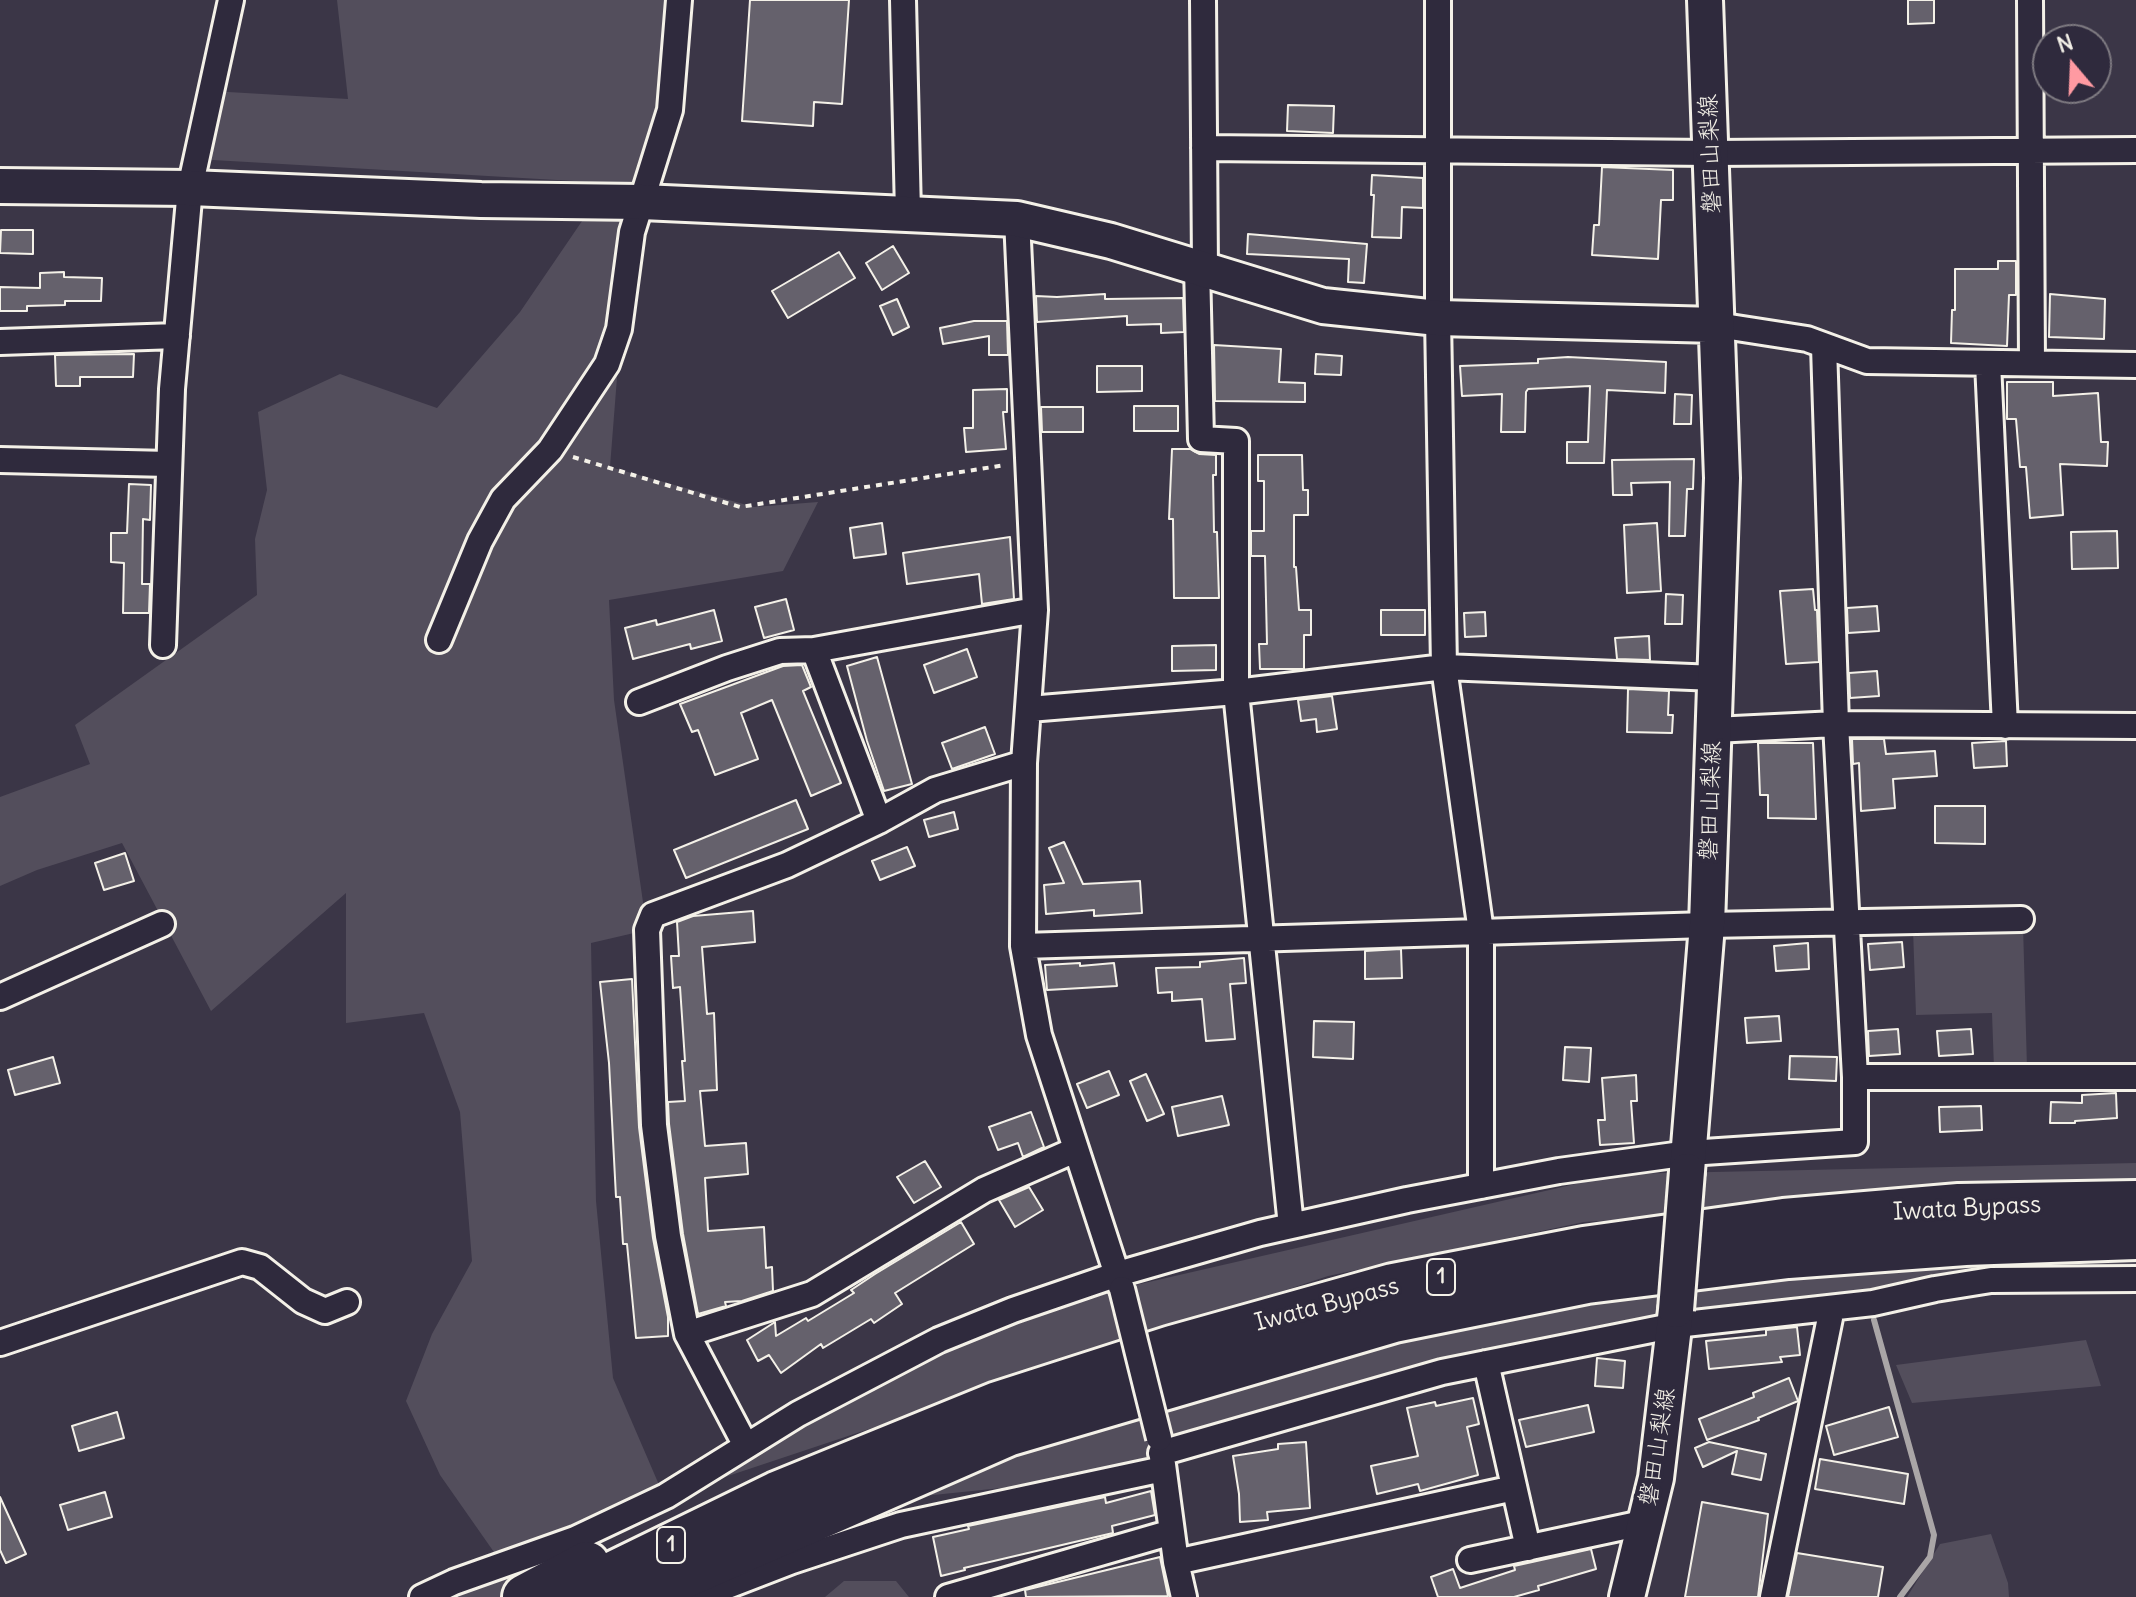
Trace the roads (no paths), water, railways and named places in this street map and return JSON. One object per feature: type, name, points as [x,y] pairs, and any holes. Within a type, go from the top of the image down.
[{"type":"highway","name":"Iwata Bypass","points":[[636,1597],[781,1512],[998,1404],[1172,1348],[1393,1286],[1584,1249],[1784,1221],[1959,1206],[2136,1203]]},
{"type":"highway","name":"Iwata Bypass","points":[[566,1597],[781,1512],[1007,1434],[1394,1320],[1587,1281],[1788,1256],[1965,1243],[2136,1237]]},
{"type":"highway","points":[[525,1597],[629,1541],[781,1512]]},
{"type":"highway","points":[[658,1597],[781,1512]]},
{"type":"street","points":[[163,645],[169,464],[190,188],[231,0]]},
{"type":"street","points":[[439,640],[480,541],[503,499],[550,450],[607,364],[619,329],[632,232],[670,110],[679,0]]},
{"type":"street","points":[[903,0],[908,213]]},
{"type":"street","points":[[1203,0],[1201,439],[1236,441],[1236,692],[1291,1226]]},
{"type":"street","points":[[1438,0],[1438,318],[1444,667],[1481,932],[1481,1186]]},
{"type":"street","name":"磐田山梨線","points":[[1627,1597],[1656,1478],[1676,1318],[1707,925],[1722,478],[1705,0]]},
{"type":"street","points":[[2030,0],[2032,363]]},
{"type":"street","points":[[1204,148],[1711,153],[2136,150]]},
{"type":"street","points":[[0,186],[190,188],[481,200],[642,202],[1017,219],[1111,241],[1323,306],[1438,318],[1717,325],[1807,339],[1867,361],[2136,365]]},
{"type":"street","points":[[1017,219],[1035,610],[1024,763],[1023,946],[1039,1035],[1120,1282],[1161,1453],[1184,1597]]},
{"type":"street","points":[[0,342],[177,336]]},
{"type":"street","points":[[422,1597],[454,1582],[575,1539],[666,1496],[798,1414],[939,1340],[1013,1310],[1120,1282],[1291,1226],[1481,1186],[1559,1171],[1688,1162],[1855,1142],[1855,1077],[1836,724],[1824,346]]},
{"type":"street","points":[[1988,363],[2005,726]]},
{"type":"street","points":[[0,460],[169,464]]},
{"type":"street","points":[[639,702],[780,651],[814,650],[1035,610]]},
{"type":"street","points":[[814,650],[879,821]]},
{"type":"street","points":[[1029,709],[1236,692],[1444,667],[1716,678]]},
{"type":"street","points":[[1714,730],[1836,724],[2136,726]]},
{"type":"street","points":[[746,1446],[687,1334],[668,1236],[654,1125],[647,930],[653,915],[787,865],[935,790],[1024,763]]},
{"type":"street","points":[[1023,946],[1847,921],[2021,919]]},
{"type":"street","points":[[0,997],[162,924]]},
{"type":"street","points":[[1855,1077],[2136,1077]]},
{"type":"street","points":[[687,1334],[812,1294],[984,1190],[1075,1150]]},
{"type":"street","points":[[0,1343],[242,1262],[260,1267],[303,1301],[325,1311],[347,1302]]},
{"type":"street","points":[[699,1597],[792,1561],[901,1525],[1287,1415],[1676,1318],[1832,1308],[1991,1280],[2136,1279]]},
{"type":"street","points":[[1773,1597],[1832,1308]]},
{"type":"street","points":[[1486,1363],[1528,1548]]},
{"type":"street","points":[[1176,1562],[1514,1488]]},
{"type":"street","points":[[1470,1560],[1647,1522]]},
{"type":"street","points":[[948,1597],[1172,1532]]},
{"type":"waterway","points":[[1874,1320],[1934,1535],[1930,1557],[1900,1597]]}]
